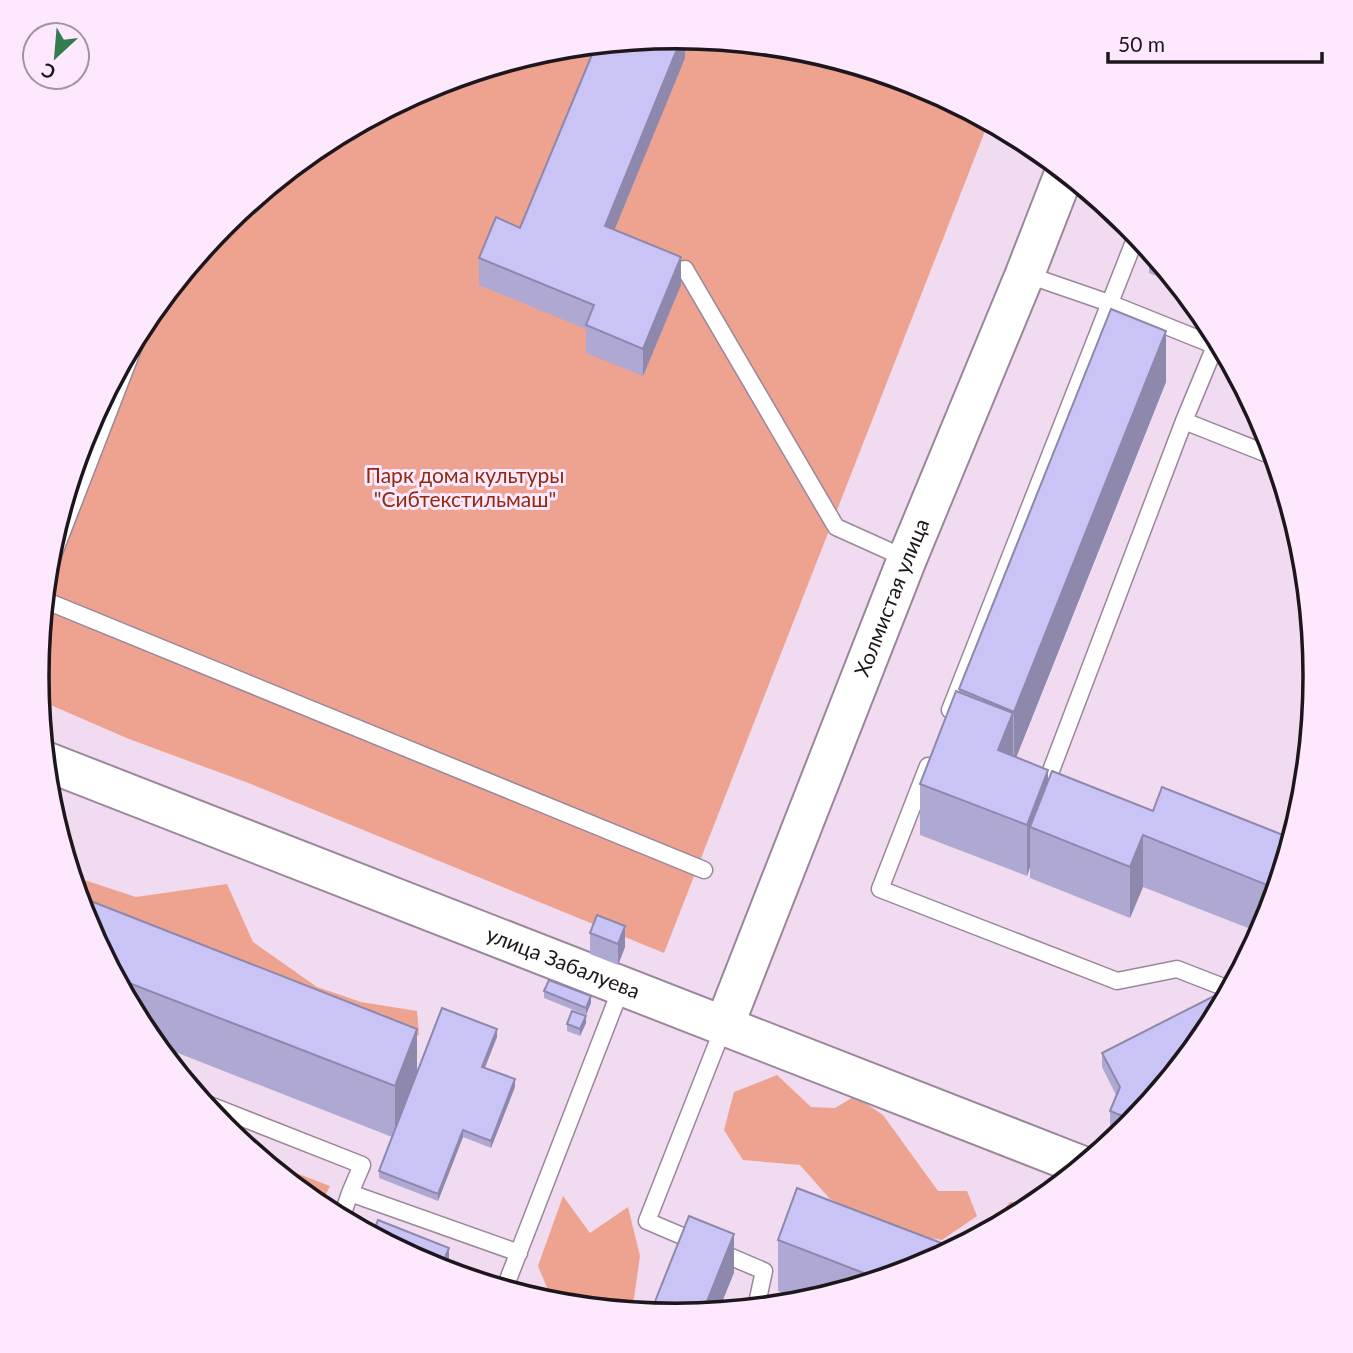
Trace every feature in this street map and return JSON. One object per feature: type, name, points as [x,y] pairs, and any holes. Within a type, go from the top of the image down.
[{"type":"street","name":"Холмистая улица","points":[[724,1026],[907,559],[1061,181]]},
{"type":"street","name":"улица Забалуева","points":[[55,765],[1073,1162]]},
{"type":"lane","points":[[946,720],[1132,246]]},
{"type":"lane","points":[[685,269],[836,527],[907,559]]},
{"type":"lane","points":[[1025,274],[1204,337]]},
{"type":"lane","points":[[1067,798],[1044,789],[1213,352]]},
{"type":"lane","points":[[77,492],[109,411]]},
{"type":"lane","points":[[1184,421],[1262,452]]},
{"type":"lane","points":[[53,604],[704,870]]},
{"type":"lane","points":[[936,746],[880,889],[1117,981],[1177,970],[1222,987]]},
{"type":"lane","points":[[508,1281],[622,986]]},
{"type":"lane","points":[[724,1026],[647,1221],[764,1271],[758,1299]]},
{"type":"lane","points":[[225,1111],[362,1166],[345,1208]]},
{"type":"lane","points":[[350,1193],[519,1253]]},
{"type":"green space","name":"Парк дома культуры \"Сибтекстильмаш\"","points":[[635,50],[718,50],[758,54],[839,70],[917,97],[985,131],[664,953],[251,784],[129,739],[50,705],[50,635],[54,595],[70,514],[82,475],[97,436],[133,363],[179,295],[233,233],[263,205],[328,155],[399,114],[475,82],[554,61]]},
{"type":"green space","points":[[83,879],[136,897],[227,884],[253,942],[317,987],[361,1002],[417,1011],[419,1035],[389,1046],[107,939]]},
{"type":"green space","points":[[777,1075],[811,1107],[835,1108],[855,1096],[883,1115],[938,1191],[967,1191],[977,1216],[942,1240],[899,1232],[830,1199],[800,1165],[743,1160],[724,1130],[734,1092]]},
{"type":"green space","points":[[292,1171],[330,1186],[325,1196]]},
{"type":"green space","points":[[563,1196],[590,1233],[628,1207],[640,1256],[633,1303],[548,1291],[538,1266]]},
{"type":"green space","points":[[1010,1202],[1018,1203],[1001,1213]]},
{"type":"building","points":[[677,49],[605,226],[681,257],[643,349],[586,325],[594,305],[479,258],[496,217],[520,228],[592,55]]},
{"type":"building","points":[[1111,309],[1166,331],[1014,712],[959,689]]},
{"type":"building","points":[[956,691],[1013,713],[998,750],[1048,770],[1027,825],[920,784]]},
{"type":"building","points":[[1052,771],[1153,811],[1162,787],[1284,835],[1268,885],[1143,835],[1130,867],[1030,827]]},
{"type":"building","points":[[91,901],[417,1029],[395,1086],[129,983]]},
{"type":"building","points":[[597,915],[625,926],[618,944],[590,933]]},
{"type":"building","points":[[549,980],[591,996],[586,1008],[544,991]]},
{"type":"building","points":[[1214,996],[1198,1025],[1174,1058],[1123,1116],[1110,1111],[1120,1087],[1102,1053]]},
{"type":"building","points":[[442,1008],[497,1029],[482,1067],[515,1079],[491,1141],[463,1130],[438,1194],[379,1171]]},
{"type":"building","points":[[572,1011],[586,1016],[580,1029],[567,1024]]},
{"type":"building","points":[[797,1188],[943,1244],[867,1274],[778,1240]]},
{"type":"building","points":[[689,1216],[734,1234],[706,1303],[654,1303]]},
{"type":"building","points":[[378,1220],[449,1248],[444,1259],[376,1227]]}]
